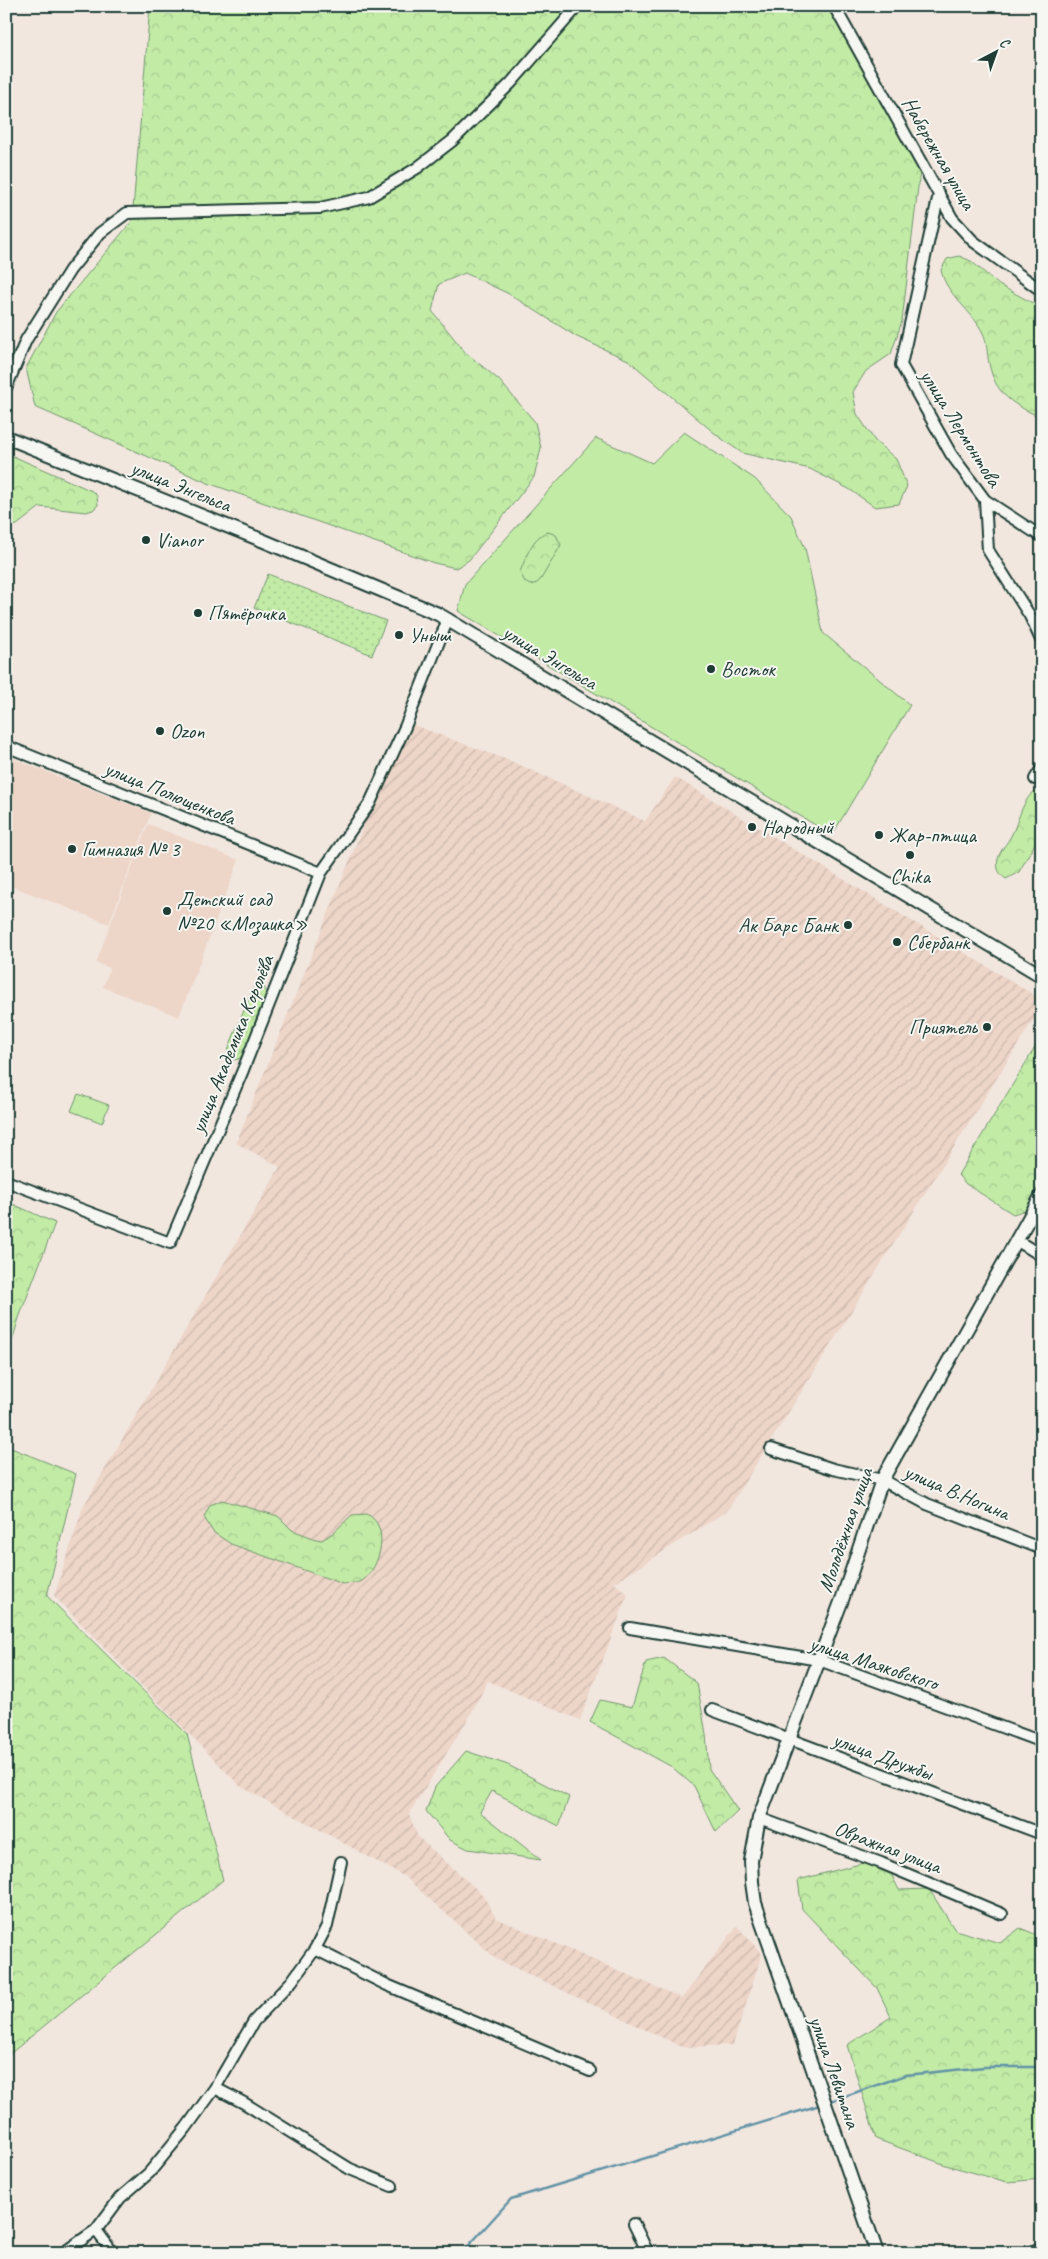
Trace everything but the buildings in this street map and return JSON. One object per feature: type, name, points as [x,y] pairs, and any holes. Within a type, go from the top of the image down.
[{"type":"main road","name":"улица Энгельса","points":[[6,437],[273,544],[406,599],[448,619],[1042,976]]},
{"type":"main road","name":"Молодёжная улица","points":[[756,1903],[751,1861],[760,1818],[819,1660],[882,1480],[1042,1195]]},
{"type":"main road","name":"улица Левитана","points":[[756,1903],[877,2253]]},
{"type":"street","points":[[6,388],[26,340],[70,270],[100,233],[121,216],[127,213],[320,208],[370,197],[417,168],[452,141],[511,83],[578,6]]},
{"type":"street","name":"Набережная улица","points":[[834,6],[952,218],[973,241],[1042,291]]},
{"type":"street","name":"улица Лермонтова","points":[[939,194],[900,365],[950,454],[985,500],[988,550],[1030,616],[1042,642]]},
{"type":"street","points":[[985,500],[1042,537]]},
{"type":"street","name":"улица Академика Королёва","points":[[6,1181],[170,1243],[243,1070],[321,873],[370,803],[405,727],[448,619]]},
{"type":"street","name":"улица Полющенкова","points":[[6,746],[321,873]]},
{"type":"street","points":[[1035,778],[1042,768]]},
{"type":"street","points":[[1016,1240],[1042,1256]]},
{"type":"street","name":"улица В.Ногина","points":[[771,1449],[833,1469],[882,1480],[927,1504],[1042,1549]]},
{"type":"street","name":"улица Маяковского","points":[[630,1628],[819,1660],[1042,1742]]},
{"type":"street","name":"улица Дружбы","points":[[712,1710],[1042,1834]]},
{"type":"street","name":"Овражная улица","points":[[760,1818],[881,1863],[1002,1914]]},
{"type":"street","points":[[63,2253],[96,2230],[120,2198],[148,2173],[186,2128],[215,2088],[254,2022],[292,1981],[315,1949],[327,1926],[341,1862]]},
{"type":"street","points":[[315,1949],[388,1985],[590,2071]]},
{"type":"street","points":[[215,2088],[244,2103],[350,2169],[392,2186]]},
{"type":"street","points":[[634,2224],[648,2253]]},
{"type":"street","points":[[96,2230],[113,2253]]},
{"type":"street","points":[[1027,2253],[1042,2248]]},
{"type":"shaded area","points":[[411,724],[513,762],[645,821],[675,777],[1042,1000],[1042,1006],[727,1511],[614,1583],[628,1594],[580,1720],[488,1681],[471,1714],[409,1814],[418,1837],[483,1895],[496,1918],[682,1998],[737,1926],[762,1954],[733,2045],[682,2047],[496,1959],[405,1877],[240,1786],[54,1596],[83,1507],[280,1167],[236,1143],[365,822]]},
{"type":"shaded area","name":"Гимназия № 3","points":[[6,756],[151,813],[109,924],[6,884]]},
{"type":"shaded area","name":"Детский сад №20 «Мозаика»","points":[[148,824],[239,860],[179,1017],[103,987],[110,968],[96,963]]},
{"type":"green space","points":[[150,6],[828,6],[855,57],[921,162],[902,321],[891,354],[866,371],[853,392],[857,414],[875,441],[896,459],[907,486],[899,504],[875,507],[849,489],[810,469],[742,453],[718,436],[628,360],[577,337],[509,294],[465,273],[439,284],[432,311],[465,352],[499,380],[535,422],[541,448],[534,477],[469,560],[456,568],[434,563],[208,483],[35,407],[26,368],[56,312],[132,221]]},
{"type":"green space","points":[[959,256],[971,261],[999,285],[1042,308],[1042,418],[1007,398],[996,383],[989,363],[983,333],[948,287],[941,270],[947,259]]},
{"type":"green space","name":"Восток","points":[[684,432],[755,479],[791,516],[805,548],[823,633],[910,705],[832,835],[458,611],[465,584],[596,438],[652,463]]},
{"type":"green space","points":[[6,453],[92,491],[97,496],[98,505],[93,510],[86,512],[40,507],[17,525],[6,527]]},
{"type":"green space","points":[[548,532],[556,535],[561,545],[541,579],[537,583],[530,585],[525,582],[520,572],[527,554],[534,543],[542,534]]},
{"type":"green space","points":[[268,574],[386,621],[372,655],[254,608]]},
{"type":"green space","points":[[1042,788],[1042,831],[1019,872],[1006,879],[998,868],[999,856],[1014,830],[1026,801],[1030,795]]},
{"type":"green space","points":[[263,984],[266,992],[244,1053],[239,1059],[232,1060],[228,1054],[229,1047],[252,991],[256,985]]},
{"type":"green space","points":[[1042,1036],[1042,1186],[1034,1201],[1028,1207],[1013,1214],[966,1184],[958,1175]]},
{"type":"green space","points":[[78,1094],[109,1105],[102,1123],[71,1111]]},
{"type":"green space","points":[[6,1201],[55,1223],[19,1318],[6,1361]]},
{"type":"green space","points":[[6,1446],[76,1474],[47,1596],[187,1734],[223,1880],[6,2057]]},
{"type":"green space","points":[[222,1500],[278,1516],[292,1530],[322,1540],[333,1533],[352,1515],[366,1514],[374,1519],[379,1527],[381,1546],[378,1557],[369,1575],[362,1581],[343,1584],[231,1544],[213,1532],[204,1517],[210,1505]]},
{"type":"green space","points":[[664,1658],[697,1683],[706,1734],[709,1769],[738,1811],[716,1832],[694,1786],[672,1767],[590,1722],[600,1700],[632,1707],[646,1662]]},
{"type":"green space","points":[[466,1751],[508,1765],[569,1797],[559,1826],[492,1791],[480,1812],[541,1860],[468,1849],[450,1840],[426,1811],[435,1787]]},
{"type":"green space","points":[[883,1858],[899,1890],[929,1889],[955,1930],[1000,1943],[1020,1928],[1042,1937],[1042,2179],[1007,2182],[946,2165],[876,2139],[847,2045],[891,2017],[877,1988],[802,1909],[798,1880]]},
{"type":"waterway","points":[[828,2102],[906,2075],[984,2067],[1042,2067]]},
{"type":"waterway","points":[[462,2253],[511,2199],[820,2105]]},
{"type":"place","name":"Vianor","points":[[146,540]]},
{"type":"place","name":"Пятёрочка","points":[[198,613]]},
{"type":"place","name":"Уныш","points":[[399,635]]},
{"type":"place","name":"Восток","points":[[711,669]]},
{"type":"place","name":"Ozon","points":[[160,731]]},
{"type":"place","name":"Народный","points":[[752,827]]},
{"type":"place","name":"Жар-птица","points":[[879,835]]},
{"type":"place","name":"Гимназия № 3","points":[[72,849]]},
{"type":"place","name":"Chika","points":[[910,855]]},
{"type":"place","name":"Детский сад №20 «Мозаика»","points":[[167,911]]},
{"type":"place","name":"Ак Барс Банк","points":[[848,925]]},
{"type":"place","name":"Сбербанк","points":[[897,942]]},
{"type":"place","name":"Приятель","points":[[987,1027]]}]
